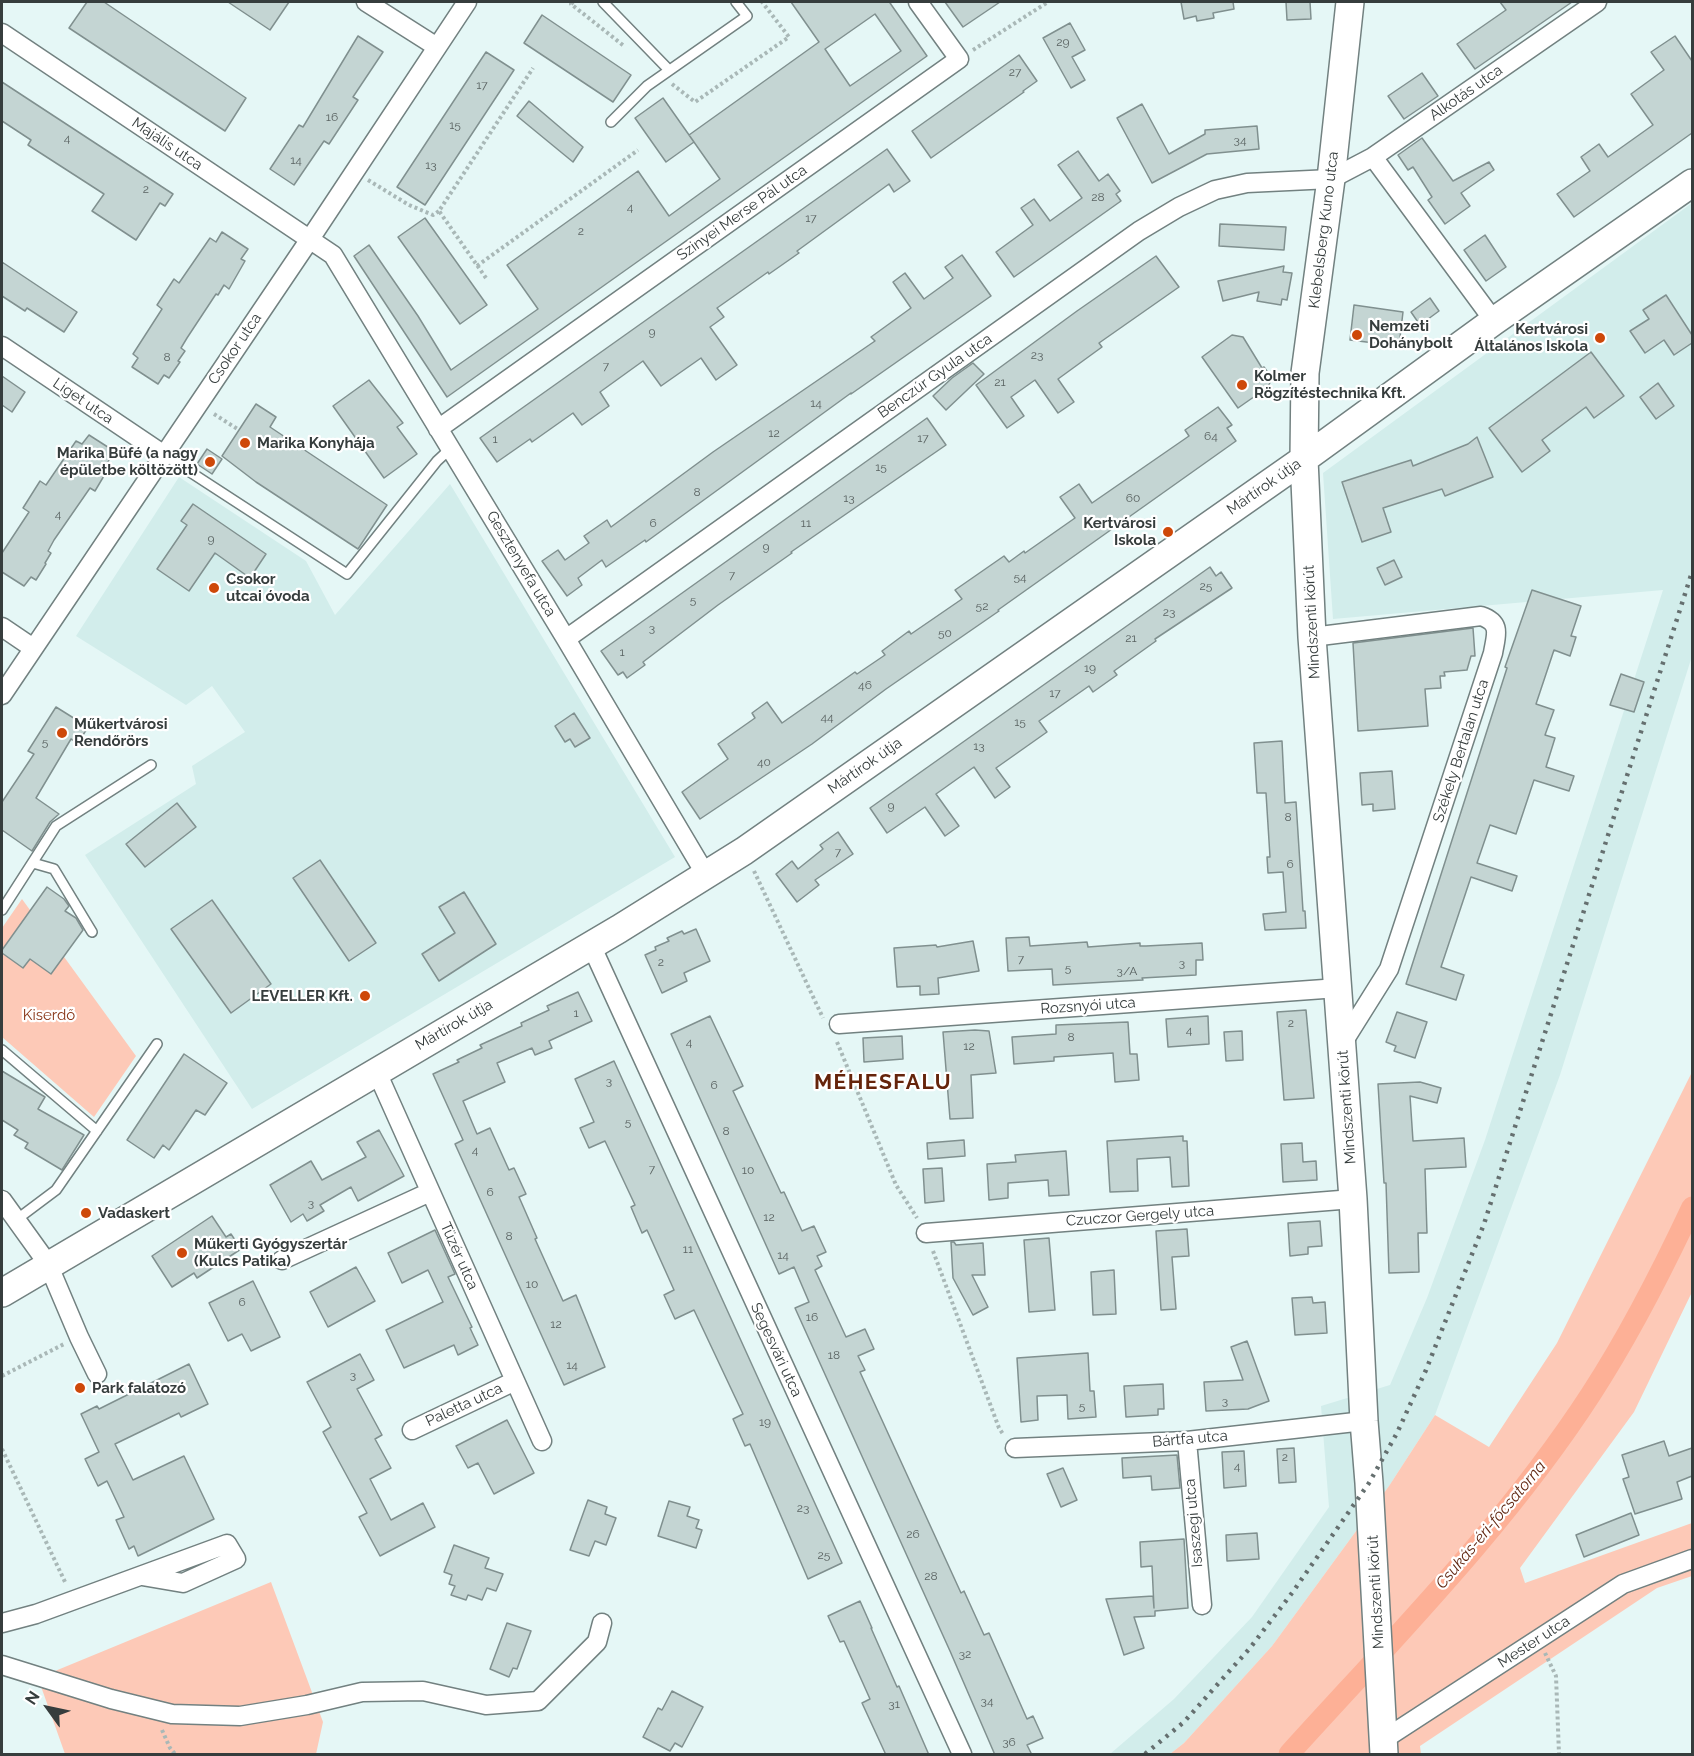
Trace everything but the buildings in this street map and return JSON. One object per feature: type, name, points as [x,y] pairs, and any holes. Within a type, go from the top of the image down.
[{"type":"street","points":[[366,2],[437,47]]},
{"type":"street","name":"Csokor utca","points":[[2,695],[467,2]]},
{"type":"street","points":[[918,2],[959,59]]},
{"type":"street","name":"Klebelsberg Kuno utca","points":[[1304,459],[1305,373],[1331,179],[1350,2]]},
{"type":"street","name":"Alkotás utca","points":[[1331,179],[1373,157],[1598,2]]},
{"type":"street","name":"Majális utca","points":[[2,33],[333,255]]},
{"type":"street","name":"Szinyei Merse Pál utca","points":[[438,429],[959,59]]},
{"type":"street","points":[[1373,157],[1494,321]]},
{"type":"street","name":"Benczúr Gyula utca","points":[[566,639],[1139,231],[1179,207],[1215,190],[1247,183],[1331,179]]},
{"type":"street","name":"Mártírok útja","points":[[2,1293],[591,945],[744,851],[1304,459],[1494,321],[1692,183]]},
{"type":"street","name":"Gesztenyefa utca","points":[[333,255],[706,875]]},
{"type":"street","name":"Liget utca","points":[[2,346],[164,455]]},
{"type":"street","name":"Mindszenti körút","points":[[1304,459],[1312,637],[1353,1199],[1384,1747]]},
{"type":"street","name":"Székely Bertalan utca","points":[[1312,637],[1481,616],[1494,623],[1496,629],[1493,653],[1389,969],[1342,1044]]},
{"type":"street","points":[[2,627],[33,648]]},
{"type":"street","name":"Segesvári utca","points":[[591,945],[962,1755]]},
{"type":"street","name":"Rozsnyói utca","points":[[839,1024],[1338,988]]},
{"type":"street","name":"Tüzér utca","points":[[376,1070],[542,1441]]},
{"type":"street","points":[[282,1260],[430,1192]]},
{"type":"street","name":"Czuczor Gergely utca","points":[[926,1233],[1353,1199]]},
{"type":"street","points":[[2,1200],[48,1264],[97,1374]]},
{"type":"street","name":"Paletta utca","points":[[412,1430],[515,1381]]},
{"type":"street","name":"Bártfa utca","points":[[1016,1448],[1187,1441],[1364,1421]]},
{"type":"street","name":"Isaszegi utca","points":[[1187,1441],[1202,1605]]},
{"type":"street","name":"Mester utca","points":[[1384,1747],[1539,1639],[1623,1584],[1692,1559]]},
{"type":"street","points":[[2,1623],[36,1614],[142,1576]]},
{"type":"street","points":[[2,1665],[111,1699],[172,1714],[240,1716],[308,1705],[362,1692],[423,1691],[486,1705],[538,1701],[597,1641],[602,1623]]},
{"type":"lane","points":[[603,2],[669,70]]},
{"type":"lane","points":[[611,122],[647,86],[747,16],[736,2]]},
{"type":"lane","points":[[164,455],[347,574],[437,461],[450,449]]},
{"type":"lane","points":[[3,905],[56,826],[151,765]]},
{"type":"lane","points":[[33,863],[54,869],[92,932]]},
{"type":"lane","points":[[16,1220],[56,1190],[157,1044]]},
{"type":"lane","points":[[2,1050],[97,1131]]},
{"type":"path","points":[[959,59],[1048,2]]},
{"type":"path","points":[[354,172],[409,205],[433,215],[439,211],[534,68]]},
{"type":"path","points":[[477,266],[638,150]]},
{"type":"path","points":[[439,211],[486,279]]},
{"type":"path","points":[[198,403],[239,430]]},
{"type":"path","points":[[744,851],[822,1018],[839,1024],[837,1043],[896,1185],[926,1233],[999,1428],[1016,1448]]},
{"type":"path","points":[[2,1376],[79,1337]]},
{"type":"path","points":[[2,1449],[74,1600]]},
{"type":"path","points":[[1539,1639],[1556,1676],[1559,1755]]},
{"type":"shaded area","name":"Kertvárosi Általános Iskola","points":[[1692,203],[1692,656],[1560,1075],[1435,1415],[1389,1486],[1272,1646],[1184,1743],[1170,1754],[1110,1754],[1174,1699],[1252,1617],[1329,1507],[1321,1406],[1390,1385],[1427,1298],[1485,1140],[1663,590],[1333,619],[1323,473]]},
{"type":"shaded area","points":[[179,477],[306,561],[335,615],[450,484],[675,857],[252,1109],[85,855],[196,784],[192,766],[245,732],[212,686],[186,705],[76,636]]},
{"type":"green space","name":"Kiserdő","points":[[22,899],[136,1056],[94,1117],[2,1037],[2,928]]},
{"type":"green space","points":[[1692,1072],[1692,1292],[1634,1412],[1520,1568],[1525,1583],[1692,1523],[1692,1576],[1657,1588],[1420,1746],[1421,1754],[1170,1754],[1184,1743],[1272,1646],[1389,1486],[1435,1415],[1489,1447],[1557,1343]]},
{"type":"green space","points":[[271,1582],[323,1722],[316,1754],[65,1754],[38,1678]]},
{"type":"waterway","name":"Csukás-éri-főcsatorna","points":[[1289,1754],[1448,1580],[1523,1489],[1558,1442],[1619,1348],[1692,1207]]},
{"type":"railway","points":[[1145,1754],[1184,1722],[1250,1648],[1292,1593],[1369,1483],[1397,1433],[1426,1370],[1484,1224],[1692,572]]},
{"type":"place","name":"Nemzeti Dohánybolt","points":[[1357,335]]},
{"type":"place","name":"Kertvárosi Általános Iskola","points":[[1600,338]]},
{"type":"place","name":"Kolmer Rögzítéstechnika Kft.","points":[[1242,385]]},
{"type":"place","name":"Marika Konyhája","points":[[245,443]]},
{"type":"place","name":"Marika Büfé (a nagy épületbe költözött)","points":[[210,462]]},
{"type":"place","name":"Kertvárosi Iskola","points":[[1168,532]]},
{"type":"place","name":"Csokor utcai óvoda","points":[[214,588]]},
{"type":"place","name":"Műkertvárosi Rendőrörs","points":[[62,733]]},
{"type":"place","name":"LEVELLER Kft.","points":[[365,996]]},
{"type":"place","name":"Vadaskert","points":[[86,1213]]},
{"type":"place","name":"Műkerti Gyógyszertár (Kulcs Patika)","points":[[182,1253]]},
{"type":"place","name":"Park falatozó","points":[[80,1388]]},
{"type":"district","name":"MÉHESFALU","points":[[883,1083]]}]
